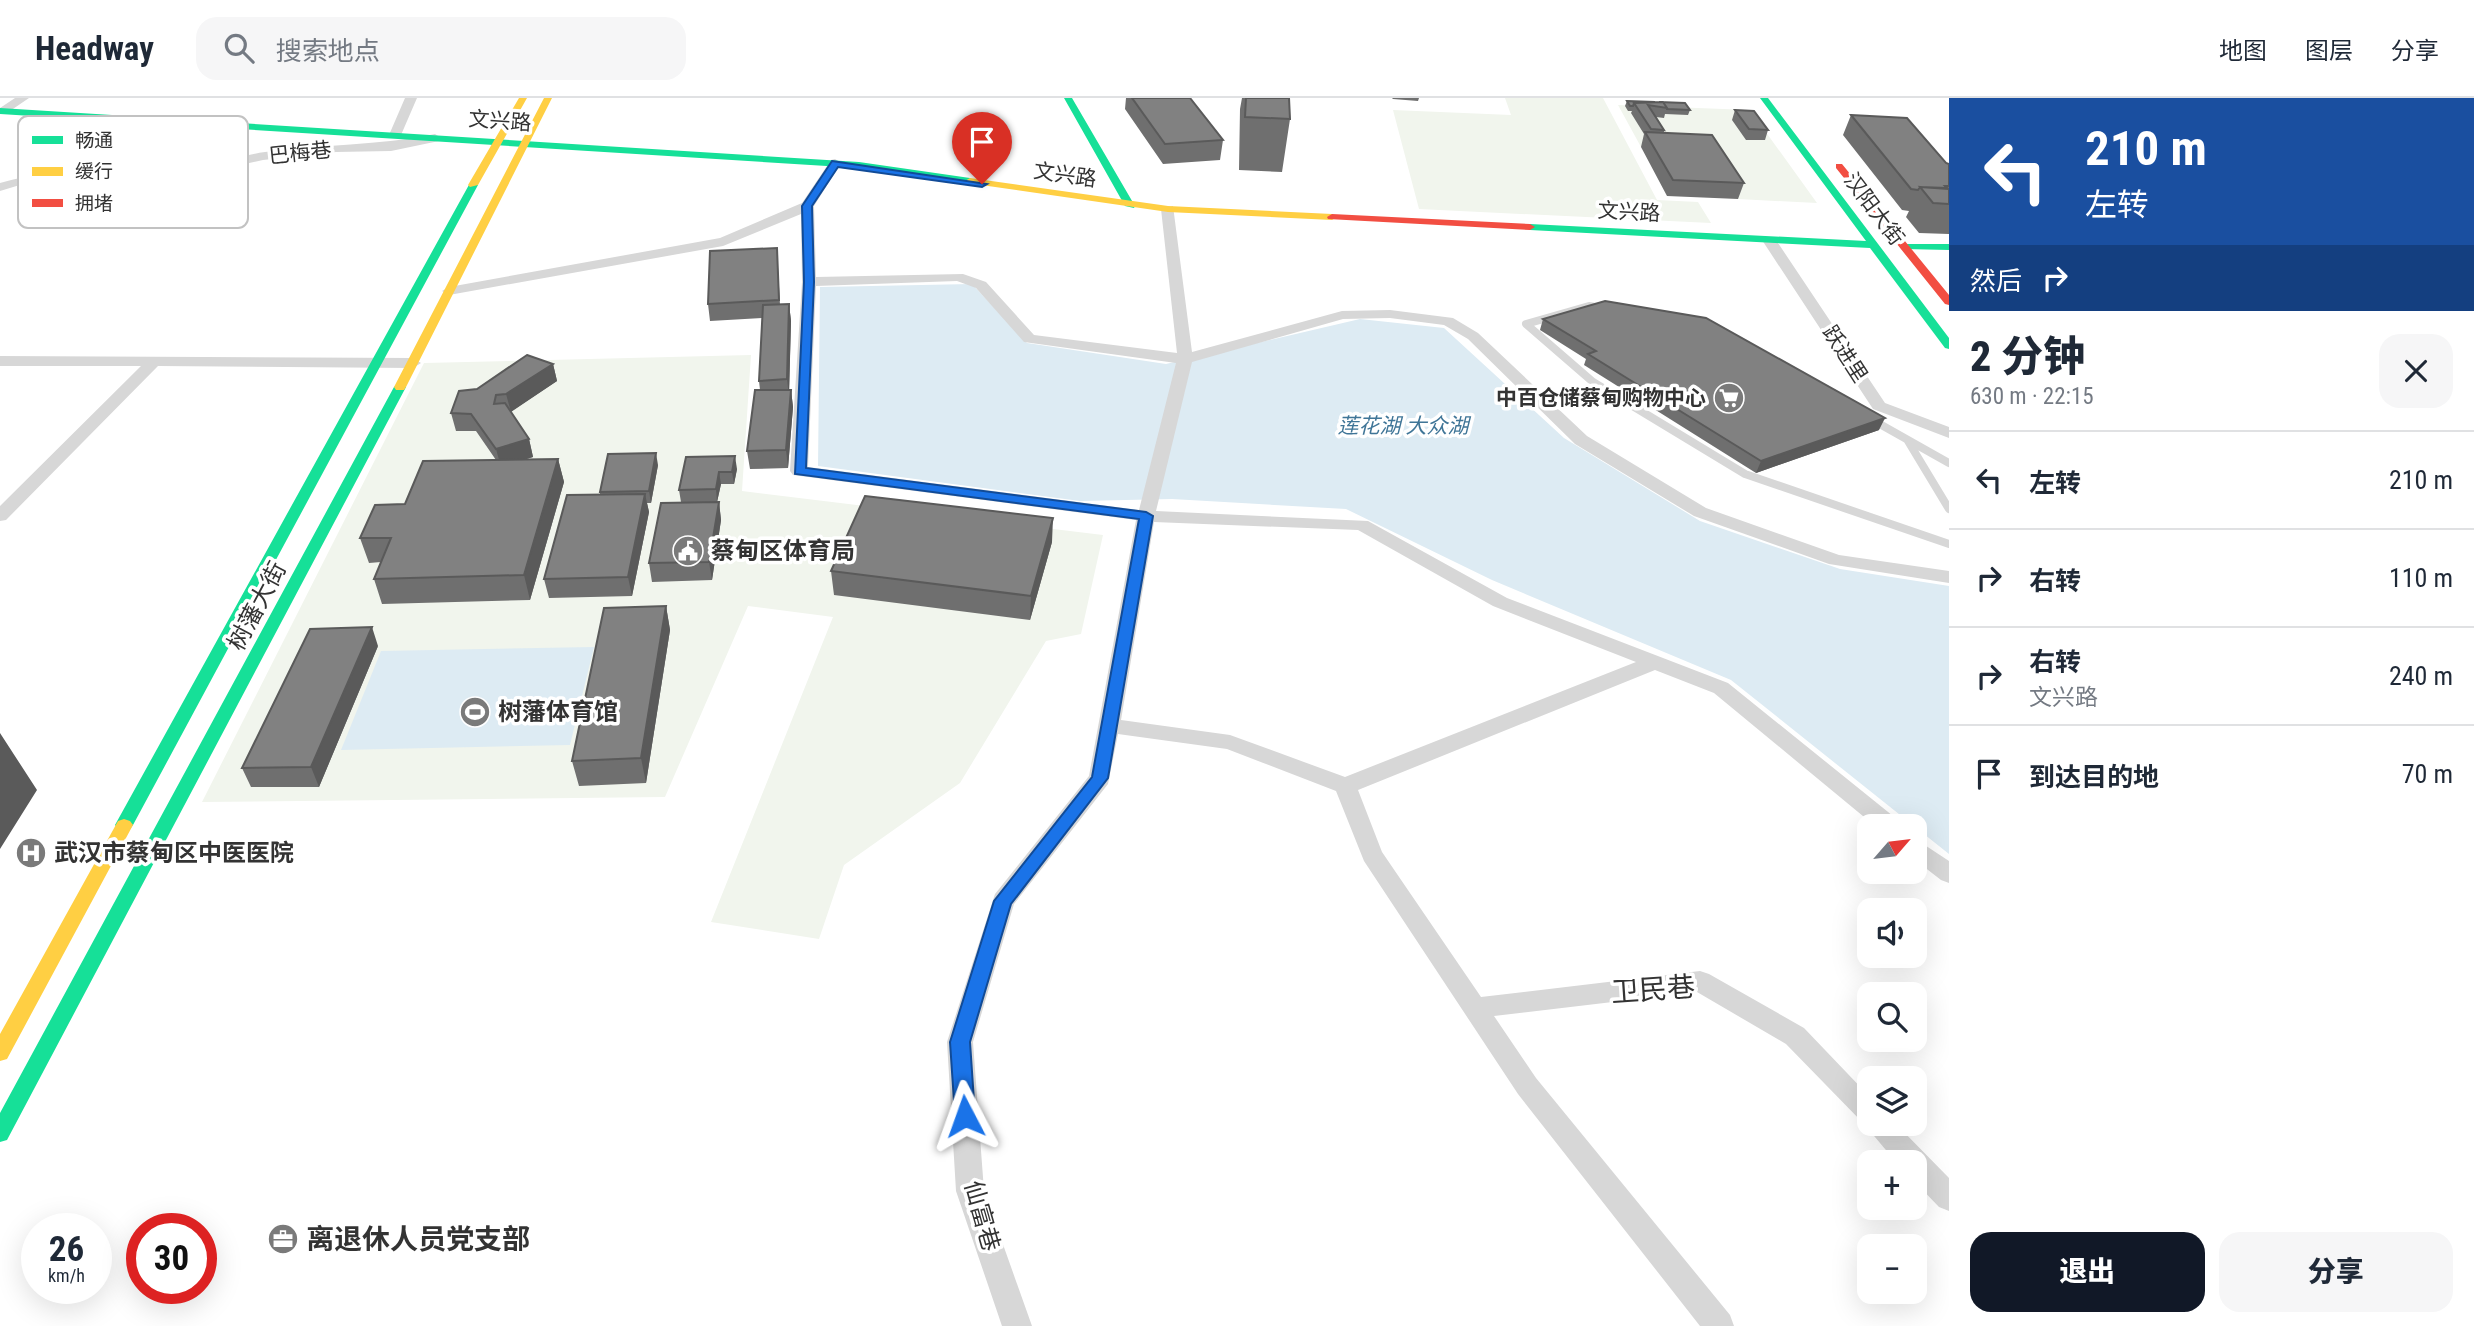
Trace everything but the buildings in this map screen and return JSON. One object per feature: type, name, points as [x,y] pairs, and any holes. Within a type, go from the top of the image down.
[{"type":"street","points":[[2,111],[23,98]]},
{"type":"street","points":[[395,135],[411,98]]},
{"type":"street","name":"树藩大街","points":[[0,1053],[496,142],[523,98]]},
{"type":"street","name":"树藩大街","points":[[0,1133],[413,363],[548,98]]},
{"type":"street","points":[[1068,98],[1130,206]]},
{"type":"street","name":"汉阳大街","points":[[1764,98],[1949,346]]},
{"type":"street","points":[[1784,98],[1801,119]]},
{"type":"street","name":"文兴路","points":[[2,111],[84,116]]},
{"type":"street","name":"文兴路","points":[[248,126],[835,163],[1130,206],[1168,209],[1875,245]]},
{"type":"street","name":"巴梅巷","points":[[248,159],[336,148],[391,147],[435,138]]},
{"type":"street","name":"汉阳大街","points":[[1827,151],[1949,302]]},
{"type":"street","points":[[449,291],[723,242],[807,206],[835,163]]},
{"type":"street","name":"巴梅巷","points":[[0,187],[18,181]]},
{"type":"street","points":[[807,206],[809,282],[799,471],[1146,516],[1362,525],[1500,602],[1721,688],[1875,814]]},
{"type":"street","points":[[1168,209],[1185,359]]},
{"type":"street","name":"跃进里","points":[[1769,240],[1879,406],[1949,433]]},
{"type":"street","points":[[1905,246],[1949,247]]},
{"type":"street","points":[[809,282],[958,277],[981,285],[1029,338],[1185,359],[1342,315],[1390,314],[1448,321],[1473,336],[1581,440],[1700,512],[1836,560],[1943,577]]},
{"type":"street","name":"仙富巷","points":[[1017,1326],[970,1191],[960,1042],[1003,901],[1100,778],[1146,516],[1185,359]]},
{"type":"street","points":[[0,361],[152,364],[413,363]]},
{"type":"street","points":[[0,516],[152,364]]},
{"type":"street","points":[[1110,726],[1230,742],[1345,786],[1656,663]]},
{"type":"street","points":[[1345,786],[1372,855],[1527,1086],[1719,1326]]},
{"type":"street","points":[[1927,856],[1949,874]]},
{"type":"street","name":"卫民巷","points":[[1474,1008],[1700,981],[1795,1036],[1857,1101]]},
{"type":"street","points":[[1890,1136],[1949,1198]]},
{"type":"lane","points":[[1615,311],[1589,306],[1526,324],[1593,382],[1745,474],[1949,544]]},
{"type":"lane","points":[[1861,413],[1949,463]]},
{"type":"lane","points":[[1906,438],[1949,509]]},
{"type":"shaded area","points":[[1505,98],[1603,98],[1657,200],[1698,202],[1711,223],[1419,209],[1393,110],[1511,115]]},
{"type":"shaded area","points":[[1618,105],[1750,110],[1817,203],[1738,199],[1707,150],[1641,147]]},
{"type":"shaded area","name":"树藩体育馆","points":[[751,355],[742,491],[1103,535],[1081,634],[1046,641],[960,783],[844,865],[819,939],[711,922],[833,617],[748,606],[665,797],[202,802],[424,363]]},
{"type":"water","name":"莲花湖 大众湖","points":[[972,284],[1027,343],[1166,364],[1360,319],[1444,328],[1564,438],[1700,521],[1840,569],[1949,586],[1949,854],[1927,836],[1927,814],[1899,814],[1731,680],[1492,580],[1346,509],[1172,499],[1080,501],[818,466],[820,287]]},
{"type":"water","points":[[594,647],[570,745],[341,750],[381,651]]},
{"type":"traffic: fast","points":[[1068,98],[1130,206]]},
{"type":"traffic: fast","points":[[1764,98],[1949,346]]},
{"type":"traffic: fast","points":[[0,111],[80,116]]},
{"type":"traffic: fast","points":[[248,127],[859,165],[970,181]]},
{"type":"traffic: fast","points":[[124,825],[473,185]]},
{"type":"traffic: fast","points":[[1530,227],[1875,245]]},
{"type":"traffic: fast","points":[[1904,246],[1949,247]]},
{"type":"traffic: fast","points":[[0,1133],[400,387]]},
{"type":"traffic: slow","points":[[473,185],[523,98]]},
{"type":"traffic: slow","points":[[400,387],[548,98]]},
{"type":"traffic: slow","points":[[970,181],[1168,209],[1332,217]]},
{"type":"traffic: slow","points":[[0,1053],[124,825]]},
{"type":"traffic: jam","points":[[1839,166],[1949,302]]},
{"type":"traffic: jam","points":[[1332,217],[1530,227]]},
{"type":"place","name":"中百仓储蔡甸购物中心","points":[[1729,398]]},
{"type":"place","name":"蔡甸区体育局","points":[[688,551]]},
{"type":"place","name":"树藩体育馆","points":[[475,712]]},
{"type":"place","name":"武汉市蔡甸区中医医院","points":[[31,853]]},
{"type":"place","name":"离退休人员党支部","points":[[283,1239]]},
{"type":"route","points":[[965,1116],[960,1042],[1003,901],[1100,778],[1146,516],[799,471],[809,282],[807,206],[835,163],[982,184]]}]
